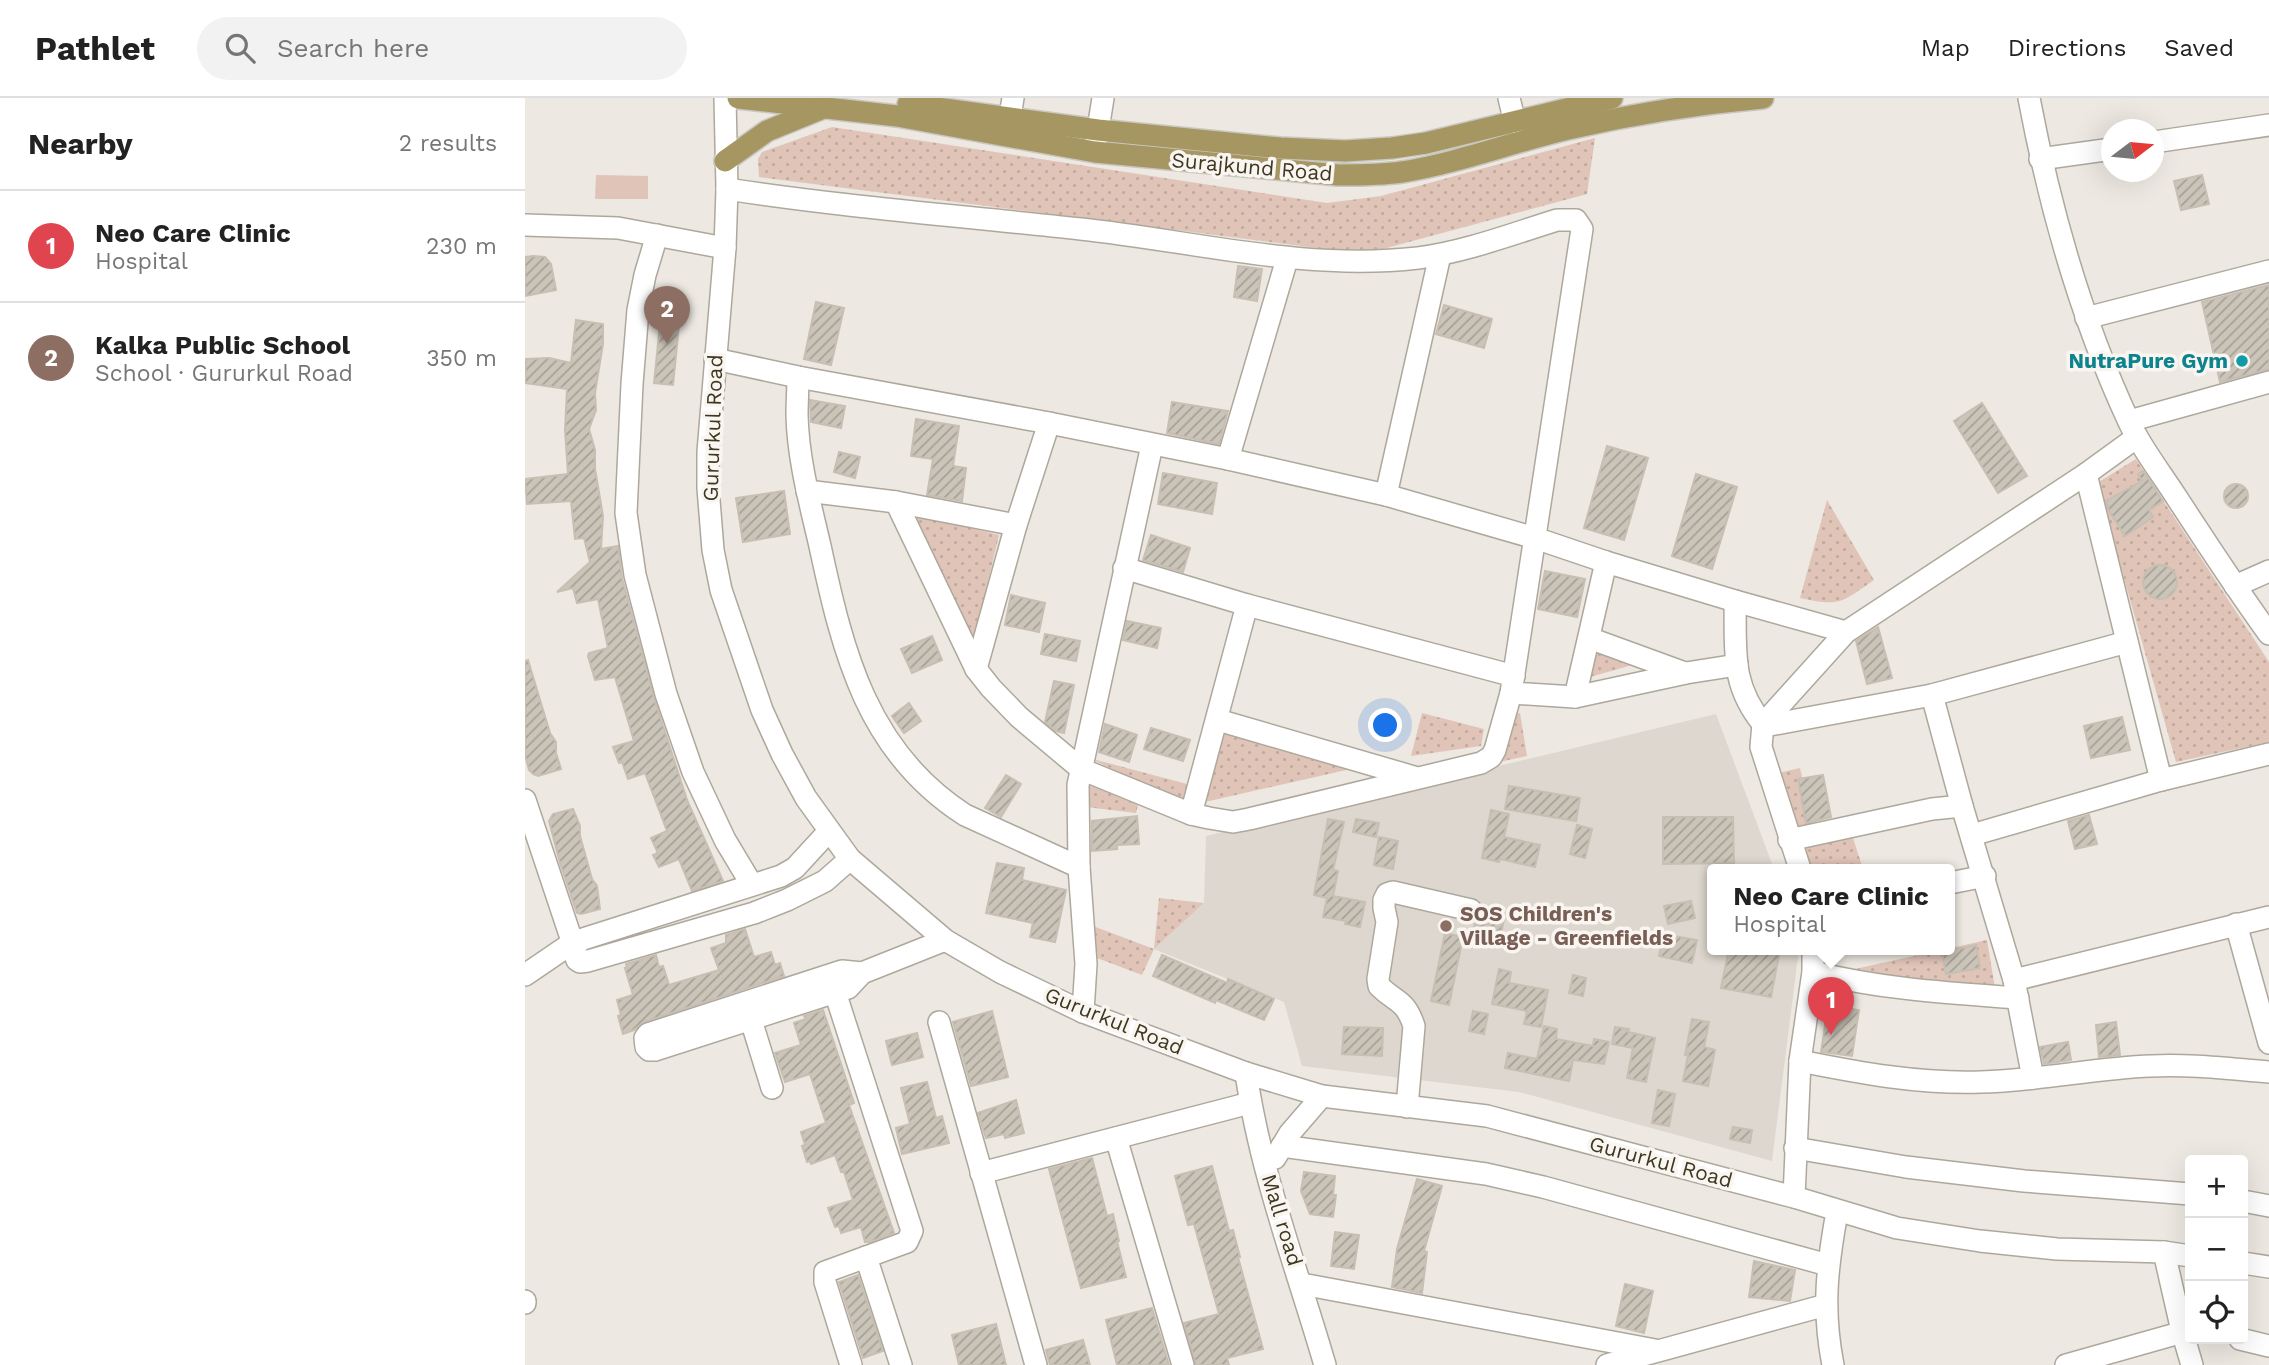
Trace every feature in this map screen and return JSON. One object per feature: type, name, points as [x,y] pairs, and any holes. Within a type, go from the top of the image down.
[{"type":"main road","name":"Surajkund Road","points":[[738,98],[897,116],[1009,116],[1095,152],[1304,174],[1378,175],[1406,171],[1642,113],[1763,98]]},
{"type":"main road","name":"Surajkund Road","points":[[860,98],[1098,130],[1280,148],[1345,151],[1426,143],[1612,98]]},
{"type":"main road","points":[[725,161],[767,131],[826,107]]},
{"type":"street","name":"Gururkul Road","points":[[725,98],[725,248],[708,452],[713,550],[721,590],[762,710],[806,798],[850,859],[945,940],[1000,972],[1083,1012],[1246,1073],[1322,1096],[1487,1116],[1897,1228],[2057,1249],[2185,1254]]},
{"type":"street","points":[[1095,152],[1104,98]]},
{"type":"street","points":[[1509,98],[1515,123]]},
{"type":"street","points":[[2029,98],[2040,159],[2086,318],[2133,429],[2269,635]]},
{"type":"street","points":[[2164,141],[2269,125]]},
{"type":"street","points":[[2040,159],[2101,151]]},
{"type":"street","points":[[727,189],[929,214],[1083,229],[1287,259],[1359,261],[1440,255],[1557,220],[1576,220],[1582,229],[1513,685],[1495,750],[1491,757],[1469,767],[1233,822],[1191,814],[1080,769],[1019,718],[976,669],[896,502]]},
{"type":"street","points":[[525,225],[618,228],[725,248]]},
{"type":"street","points":[[657,235],[638,310],[628,436],[626,513],[635,576],[666,694],[693,772],[725,840],[752,886]]},
{"type":"street","points":[[1386,495],[1440,255]]},
{"type":"street","points":[[1228,459],[1287,259]]},
{"type":"street","points":[[2086,318],[2269,271]]},
{"type":"street","points":[[715,359],[1228,459],[1386,495],[1846,632]]},
{"type":"street","points":[[798,377],[798,435],[807,491],[843,644],[868,705],[889,743],[931,790],[957,810],[1079,867]]},
{"type":"street","points":[[1798,864],[1761,747],[1763,724],[1846,632],[2086,474],[2133,429],[2269,382]]},
{"type":"street","points":[[976,669],[1016,525],[1049,423]]},
{"type":"street","points":[[1083,1012],[1086,964],[1077,802],[1080,769],[1152,445]]},
{"type":"street","points":[[2086,474],[2161,780]]},
{"type":"street","points":[[807,491],[896,502],[1016,525]]},
{"type":"street","points":[[1575,697],[1606,562]]},
{"type":"street","points":[[1124,568],[1513,685],[1575,697],[1737,665]]},
{"type":"street","points":[[2235,586],[2269,571]]},
{"type":"street","points":[[1735,601],[1737,665],[1744,697],[1763,724]]},
{"type":"street","points":[[1191,814],[1247,605]]},
{"type":"street","points":[[1588,638],[1686,673]]},
{"type":"street","points":[[1763,724],[1781,725],[1932,695],[2127,642]]},
{"type":"street","points":[[1932,695],[2016,989],[2033,1078]]},
{"type":"street","points":[[1217,720],[1415,778]]},
{"type":"street","points":[[1972,835],[2161,780],[2269,754]]},
{"type":"street","points":[[525,800],[577,960],[584,962],[754,913],[808,891],[825,881],[850,859]]},
{"type":"street","points":[[1789,840],[1933,809],[1962,806]]},
{"type":"street","points":[[525,975],[580,940],[781,876],[795,868],[829,831]]},
{"type":"street","points":[[1955,882],[1985,876]]},
{"type":"street","points":[[1407,1107],[1414,1026],[1410,1013],[1402,1002],[1380,986],[1378,979],[1387,922],[1384,900],[1387,894],[1393,892],[1471,910]]},
{"type":"street","points":[[1813,972],[1924,992],[2016,989],[2269,917]]},
{"type":"street","points":[[2236,925],[2269,1043]]},
{"type":"street","points":[[862,973],[842,971],[648,1034],[645,1038],[646,1047],[655,1050],[848,988],[862,973],[945,940]]},
{"type":"street","points":[[1794,1198],[1800,1061],[1813,955]]},
{"type":"street","points":[[835,992],[912,1231],[907,1242],[829,1269],[824,1277],[851,1365]]},
{"type":"street","points":[[751,1020],[772,1088]]},
{"type":"street","points":[[939,1022],[1036,1365]]},
{"type":"street","points":[[1800,1061],[1898,1079],[1981,1082],[2149,1066],[2179,1065],[2269,1072]]},
{"type":"street","name":"Mall road","points":[[1246,1073],[1250,1103],[1267,1172],[1325,1365]]},
{"type":"street","points":[[1267,1172],[1290,1133],[1322,1096]]},
{"type":"street","points":[[981,1173],[1250,1103]]},
{"type":"street","points":[[1116,1138],[1182,1365]]},
{"type":"street","points":[[1282,1146],[1486,1174],[1828,1265]]},
{"type":"street","points":[[1795,1148],[1906,1167],[2024,1181],[2185,1195]]},
{"type":"street","points":[[2248,1202],[2269,1206]]},
{"type":"street","points":[[1833,1365],[1826,1305],[1828,1265],[1837,1212]]},
{"type":"street","points":[[2164,1252],[2185,1326]]},
{"type":"street","points":[[866,1257],[901,1365]]},
{"type":"street","points":[[2248,1264],[2269,1267]]},
{"type":"street","points":[[1302,1284],[1655,1350]]},
{"type":"street","points":[[1607,1365],[1826,1305]]},
{"type":"street","points":[[2066,1365],[2185,1330]]},
{"type":"street","points":[[2248,1341],[2269,1346]]},
{"type":"street","points":[[2188,1344],[2192,1365]]},
{"type":"shaded area","points":[[832,127],[1327,203],[1381,196],[1595,138],[1587,194],[1379,250],[1324,249],[759,177],[758,159],[762,152]]},
{"type":"shaded area","points":[[596,175],[648,176],[648,199],[595,199]]},
{"type":"shaded area","points":[[2136,459],[2269,662],[2269,742],[2176,762],[2097,483]]},
{"type":"shaded area","points":[[1827,500],[1874,580],[1847,598],[1833,602],[1800,598]]},
{"type":"shaded area","points":[[912,514],[999,535],[971,653]]},
{"type":"shaded area","points":[[1589,645],[1643,662],[1583,679]]},
{"type":"shaded area","points":[[1422,713],[1484,729],[1481,746],[1411,756]]},
{"type":"shaded area","points":[[1520,713],[1527,756],[1499,762],[1511,715]]},
{"type":"shaded area","name":"SOS Children's Village - Greenfields","points":[[1716,714],[1772,864],[1707,864],[1707,955],[1798,955],[1772,1161],[1519,1092],[1302,1066],[1284,1002],[1154,949],[1204,903],[1206,836]]},
{"type":"shaded area","points":[[1223,731],[1364,766],[1205,802]]},
{"type":"shaded area","points":[[1089,758],[1187,784],[1183,802]]},
{"type":"shaded area","points":[[1800,768],[1816,840],[1851,832],[1861,864],[1805,864],[1774,774]]},
{"type":"shaded area","points":[[1087,784],[1138,805],[1136,813],[1086,807]]},
{"type":"shaded area","points":[[1159,898],[1204,903],[1154,949]]},
{"type":"shaded area","points":[[1093,926],[1154,949],[1142,975],[1097,958]]},
{"type":"shaded area","points":[[1987,940],[1997,1000],[1823,976],[1919,955],[1955,955],[1955,947]]},
{"type":"building","points":[[2202,175],[2209,204],[2181,210],[2174,181]]},
{"type":"building","points":[[525,257],[545,257],[551,264],[556,290],[525,296]]},
{"type":"building","points":[[1238,266],[1262,269],[1257,301],[1234,297]]},
{"type":"building","points":[[2269,285],[2269,369],[2220,382],[2202,302]]},
{"type":"building","points":[[816,302],[844,308],[831,365],[804,359]]},
{"type":"building","points":[[662,304],[681,306],[673,385],[654,383]]},
{"type":"building","points":[[1444,305],[1492,319],[1484,348],[1436,334]]},
{"type":"building","points":[[576,320],[603,324],[603,344],[595,393],[596,410],[589,429],[595,450],[595,469],[603,516],[601,549],[618,546],[622,578],[654,698],[687,800],[723,881],[692,891],[679,859],[659,867],[653,855],[658,853],[651,838],[667,831],[645,773],[628,779],[613,747],[634,741],[615,677],[595,680],[588,656],[589,653],[608,648],[598,599],[577,603],[573,588],[557,592],[590,562],[584,538],[575,539],[571,501],[527,504],[525,479],[568,474],[565,430],[567,389],[525,383],[526,359],[549,358],[571,363]]},
{"type":"building","points":[[810,400],[845,406],[841,428],[811,422]]},
{"type":"building","points":[[1172,402],[1228,411],[1219,444],[1167,433]]},
{"type":"building","points":[[1982,403],[2027,476],[1998,493],[1954,421]]},
{"type":"building","points":[[916,419],[959,426],[953,466],[966,468],[962,501],[927,495],[933,459],[911,456]]},
{"type":"building","points":[[1607,446],[1648,458],[1624,540],[1584,528]]},
{"type":"building","points":[[839,452],[860,457],[855,478],[834,472]]},
{"type":"building","points":[[2143,471],[2163,501],[2149,510],[2153,517],[2125,536],[2109,511],[2106,501],[2142,481],[2138,474]]},
{"type":"building","points":[[1163,473],[1217,483],[1212,514],[1158,504]]},
{"type":"building","points":[[1696,474],[1737,487],[1712,569],[1672,556]]},
{"type":"building","points":[[2236,484],[2244,488],[2248,496],[2244,504],[2236,508],[2228,504],[2224,496],[2228,488]]},
{"type":"building","points":[[784,491],[790,534],[743,542],[736,498]]},
{"type":"building","points":[[1151,535],[1190,548],[1183,572],[1143,560]]},
{"type":"building","points":[[2160,565],[2172,570],[2177,582],[2172,594],[2160,599],[2148,594],[2143,582],[2148,570]]},
{"type":"building","points":[[1545,571],[1585,579],[1577,617],[1538,609]]},
{"type":"building","points":[[1011,595],[1045,603],[1039,632],[1005,625]]},
{"type":"building","points":[[1127,621],[1161,628],[1157,648],[1123,640]]},
{"type":"building","points":[[1878,627],[1892,678],[1867,684],[1856,641]]},
{"type":"building","points":[[1045,634],[1080,641],[1076,661],[1041,654]]},
{"type":"building","points":[[932,636],[942,660],[912,673],[901,649]]},
{"type":"building","points":[[528,660],[550,733],[556,742],[561,769],[538,776],[529,770],[525,755],[525,661]]},
{"type":"building","points":[[1054,681],[1074,685],[1064,733],[1056,731],[1045,722]]},
{"type":"building","points":[[909,703],[921,721],[904,733],[892,716]]},
{"type":"building","points":[[2122,717],[2130,750],[2091,758],[2084,726]]},
{"type":"building","points":[[1105,724],[1137,735],[1129,762],[1099,752]]},
{"type":"building","points":[[1151,728],[1190,740],[1183,761],[1144,749]]},
{"type":"building","points":[[1006,775],[1021,784],[1001,817],[985,808]]},
{"type":"building","points":[[1823,775],[1831,817],[1806,823],[1798,779]]},
{"type":"building","points":[[1509,786],[1580,798],[1576,821],[1505,809]]},
{"type":"building","points":[[573,809],[580,826],[580,836],[592,879],[597,886],[600,909],[581,914],[577,913],[549,821],[553,814]]},
{"type":"building","points":[[1491,810],[1509,814],[1504,837],[1540,845],[1535,867],[1482,858]]},
{"type":"building","points":[[2089,815],[2097,844],[2075,849],[2068,821]]},
{"type":"building","points":[[1137,816],[1139,844],[1117,845],[1117,849],[1092,851],[1092,821]]},
{"type":"building","points":[[1663,817],[1733,817],[1734,863],[1663,864]]},
{"type":"building","points":[[1328,819],[1344,822],[1333,870],[1338,871],[1333,896],[1365,902],[1360,927],[1345,924],[1346,921],[1323,917],[1327,898],[1314,895]]},
{"type":"building","points":[[1356,819],[1379,823],[1376,837],[1353,832]]},
{"type":"building","points":[[1577,825],[1592,829],[1585,858],[1570,854]]},
{"type":"building","points":[[1379,837],[1398,841],[1393,869],[1374,865]]},
{"type":"building","points":[[997,863],[1024,868],[1022,880],[1066,890],[1055,942],[1030,937],[1033,923],[986,913]]},
{"type":"building","points":[[1691,901],[1695,918],[1668,924],[1664,906]]},
{"type":"building","points":[[1483,915],[1504,919],[1499,944],[1472,938],[1475,923]]},
{"type":"building","points":[[745,929],[754,957],[771,952],[775,965],[780,963],[784,976],[644,1022],[623,1034],[617,1000],[633,995],[626,964],[656,955],[669,985],[719,970],[711,948],[726,943],[726,935]]},
{"type":"building","points":[[1445,933],[1463,937],[1449,1005],[1431,1001]]},
{"type":"building","points":[[1663,934],[1697,940],[1692,963],[1659,956]]},
{"type":"building","points":[[1976,945],[1980,968],[1946,974],[1943,955],[1955,955],[1955,949]]},
{"type":"building","points":[[1162,955],[1227,983],[1228,979],[1274,999],[1264,1020],[1216,1000],[1215,1003],[1153,976]]},
{"type":"building","points":[[1728,955],[1779,955],[1771,997],[1721,988]]},
{"type":"building","points":[[1499,969],[1511,972],[1509,983],[1548,990],[1541,1027],[1524,1024],[1527,1011],[1492,1004]]},
{"type":"building","points":[[1573,975],[1586,978],[1583,996],[1569,993]]},
{"type":"building","points":[[1828,1006],[1859,1010],[1852,1056],[1821,1052]]},
{"type":"building","points":[[823,1010],[854,1103],[849,1105],[894,1233],[870,1242],[865,1242],[861,1227],[841,1233],[839,1226],[835,1227],[828,1208],[853,1200],[844,1172],[841,1172],[835,1155],[811,1164],[810,1161],[807,1162],[801,1132],[826,1123],[810,1074],[785,1082],[775,1053],[801,1045],[794,1023],[806,1019],[804,1016]]},
{"type":"building","points":[[992,1011],[1008,1077],[971,1086],[953,1022]]},
{"type":"building","points":[[1473,1011],[1488,1014],[1484,1034],[1469,1031]]},
{"type":"building","points":[[1692,1019],[1709,1022],[1704,1047],[1715,1050],[1708,1086],[1683,1081]]},
{"type":"building","points":[[2116,1022],[2120,1055],[2099,1057],[2096,1025]]},
{"type":"building","points":[[1544,1026],[1557,1029],[1556,1039],[1593,1046],[1594,1039],[1609,1042],[1604,1064],[1573,1060],[1569,1081],[1505,1068],[1508,1053],[1537,1059]]},
{"type":"building","points":[[1344,1027],[1383,1028],[1382,1056],[1342,1054]]},
{"type":"building","points":[[1615,1027],[1655,1038],[1646,1082],[1627,1078],[1633,1048],[1612,1044]]},
{"type":"building","points":[[917,1033],[923,1057],[892,1065],[886,1041]]},
{"type":"building","points":[[2068,1042],[2071,1060],[2044,1064],[2040,1047]]},
{"type":"building","points":[[927,1082],[936,1118],[942,1116],[949,1143],[902,1154],[896,1128],[910,1124],[901,1088]]},
{"type":"building","points":[[1658,1090],[1675,1094],[1669,1126],[1652,1123]]},
{"type":"building","points":[[1016,1100],[1024,1133],[1005,1138],[1004,1134],[986,1138],[978,1113]]},
{"type":"building","points":[[1733,1127],[1752,1130],[1750,1143],[1730,1139]]},
{"type":"building","points":[[1092,1158],[1107,1216],[1113,1214],[1126,1277],[1081,1288],[1049,1169]]},
{"type":"building","points":[[1212,1166],[1229,1231],[1233,1230],[1263,1349],[1227,1358],[1229,1365],[1196,1365],[1184,1323],[1219,1314],[1194,1224],[1188,1225],[1175,1176]]},
{"type":"building","points":[[1304,1172],[1335,1176],[1333,1217],[1310,1214],[1301,1191]]},
{"type":"building","points":[[1417,1179],[1442,1186],[1424,1251],[1427,1252],[1422,1293],[1392,1287],[1397,1249]]},
{"type":"building","points":[[1335,1232],[1359,1235],[1354,1269],[1331,1266]]},
{"type":"building","points":[[1754,1261],[1795,1270],[1790,1301],[1749,1297]]},
{"type":"building","points":[[858,1275],[883,1351],[863,1358],[839,1282]]},
{"type":"building","points":[[1625,1284],[1653,1291],[1644,1333],[1616,1326]]},
{"type":"building","points":[[1152,1308],[1169,1365],[1117,1365],[1106,1320]]},
{"type":"building","points":[[996,1324],[1006,1365],[959,1365],[952,1335]]},
{"type":"building","points":[[1083,1340],[1090,1365],[1050,1365],[1046,1350]]},
{"type":"place","name":"Kalka Public School","points":[[667,344]]},
{"type":"place","name":"NutraPure Gym","points":[[2242,361]]},
{"type":"place","name":"SOS Children's Village - Greenfields","points":[[1446,926]]},
{"type":"place","name":"Neo Care Clinic","points":[[1831,1035]]}]
